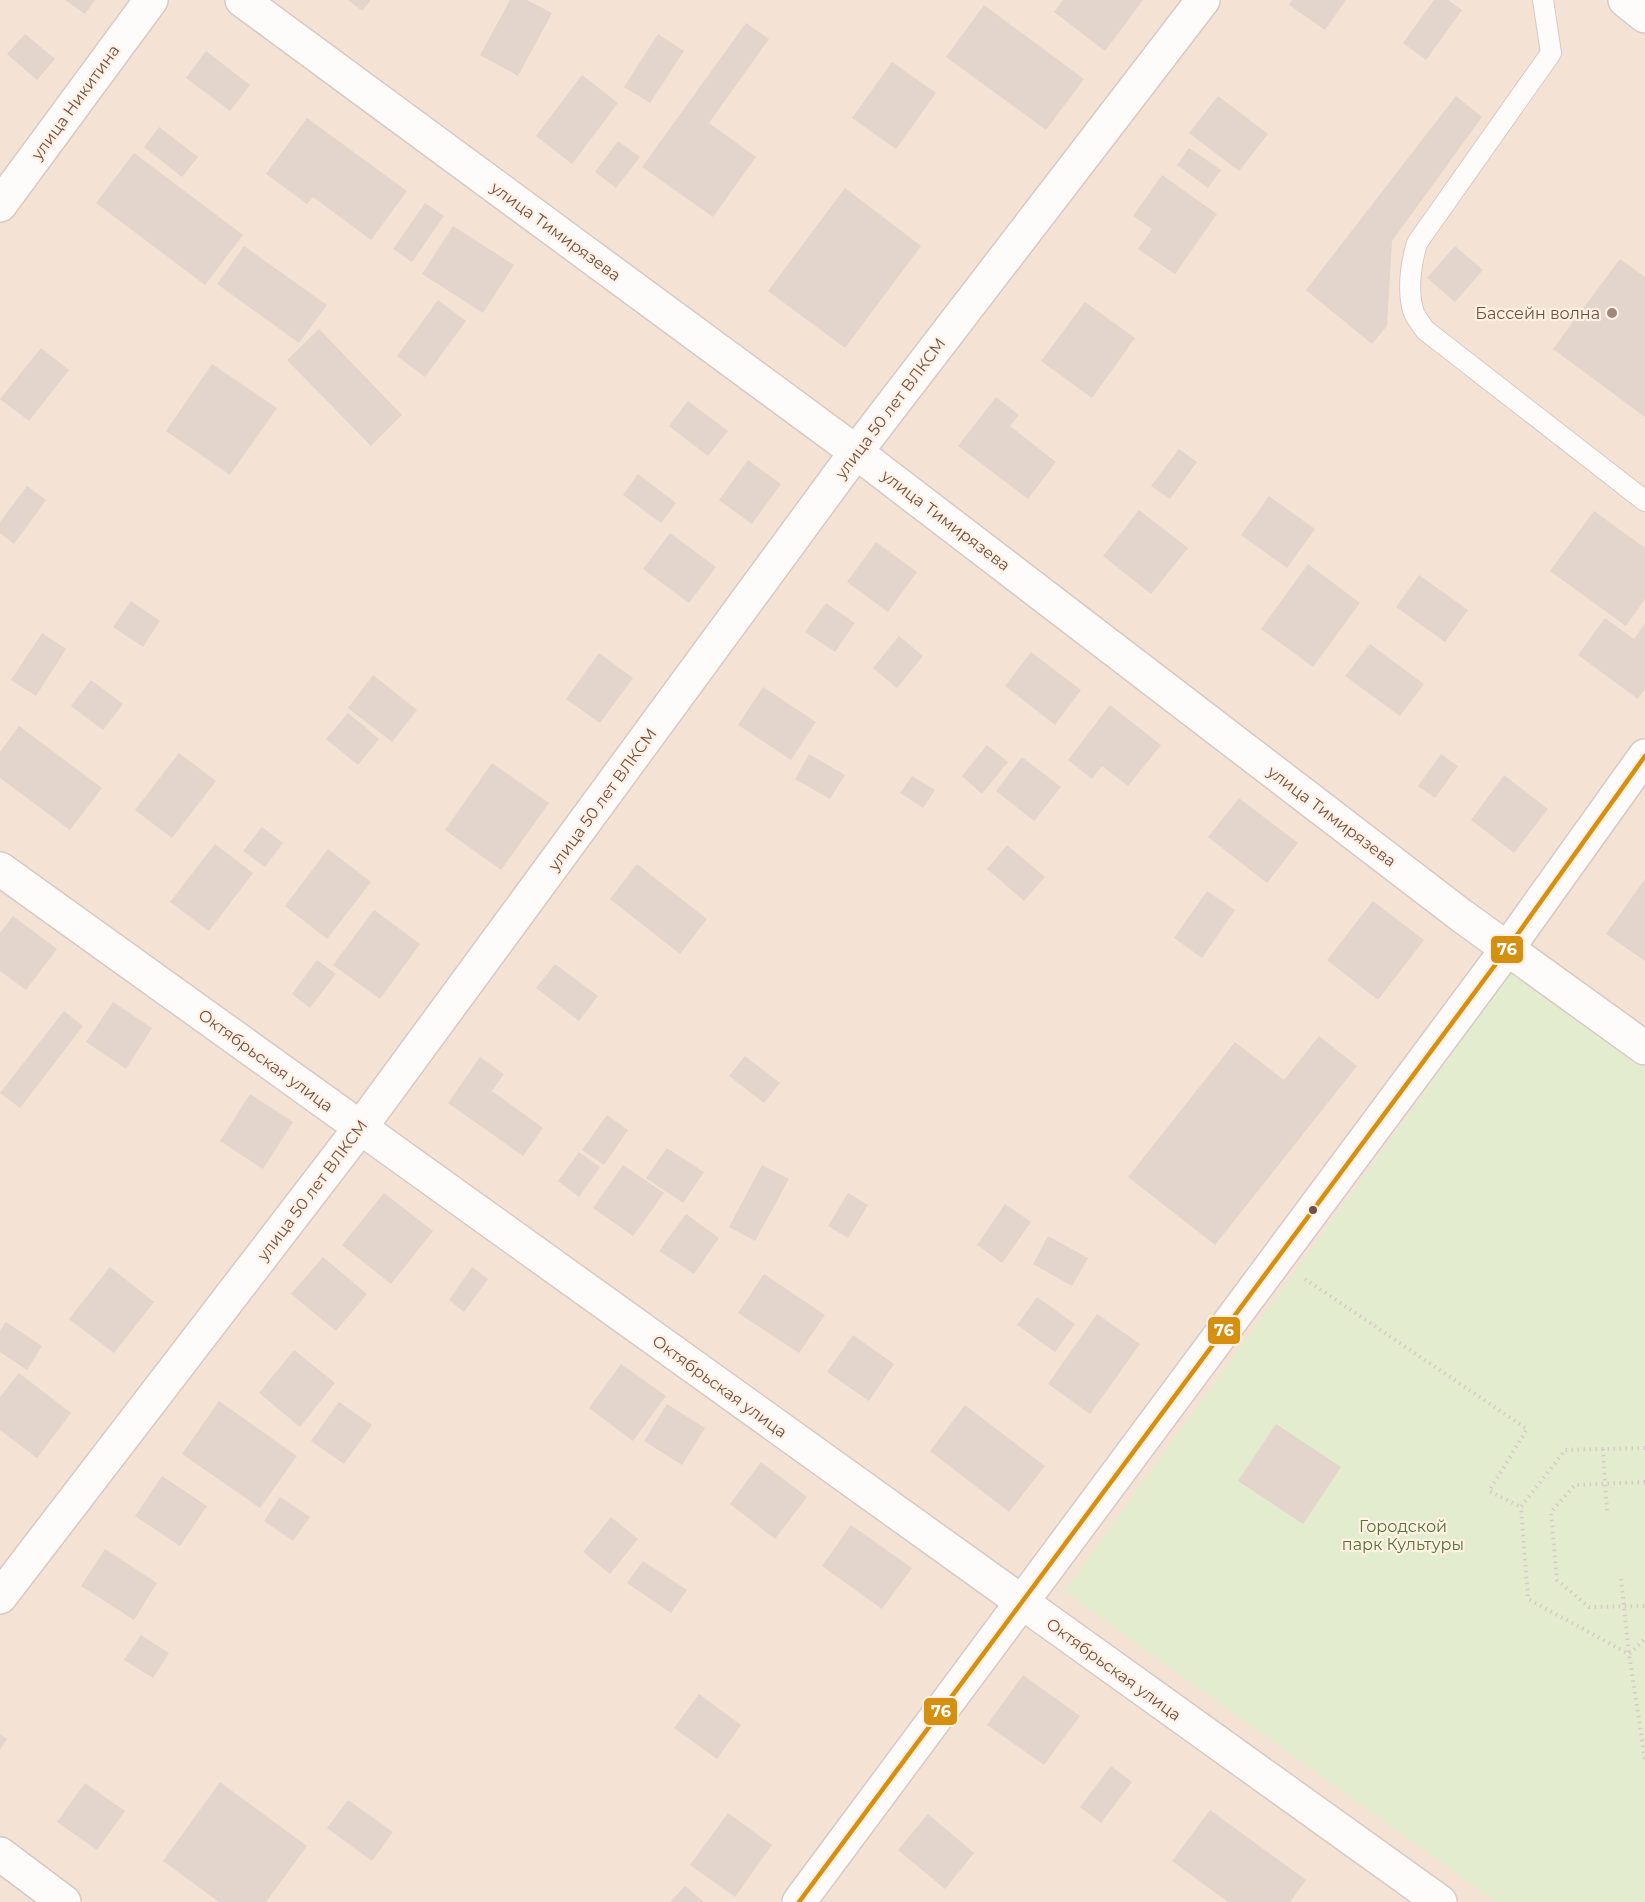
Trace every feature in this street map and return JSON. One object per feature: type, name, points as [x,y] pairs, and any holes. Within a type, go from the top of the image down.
[{"type":"street","name":"улица Никитина","points":[[0,205],[151,0]]},
{"type":"street","name":"улица Тимирязева","points":[[242,0],[856,452],[1508,949],[1645,1048]]},
{"type":"street","name":"улица 50 лет ВЛКСМ","points":[[0,1597],[360,1128],[856,452],[1203,0]]},
{"type":"street","points":[[1625,0],[1645,16]]},
{"type":"street","points":[[800,1902],[1508,949],[1645,756]]},
{"type":"street","name":"Октябрьская улица","points":[[0,869],[1440,1902]]},
{"type":"street","points":[[0,1854],[64,1902]]},
{"type":"lane","points":[[1543,0],[1551,53],[1417,243],[1411,264],[1410,287],[1413,311],[1425,330],[1645,501]]},
{"type":"path","points":[[1304,1279],[1527,1429],[1489,1491],[1521,1507]]},
{"type":"path","points":[[1629,1654],[1528,1599],[1521,1507],[1565,1450],[1645,1448]]},
{"type":"path","points":[[1603,1449],[1607,1512]]},
{"type":"path","points":[[1645,1482],[1575,1485],[1551,1512],[1557,1580],[1589,1607],[1645,1606]]},
{"type":"path","points":[[1621,1579],[1629,1654],[1645,1760]]},
{"type":"path","points":[[1629,1654],[1645,1639]]},
{"type":"shaded area","points":[[0,0],[1645,0],[1645,1902],[0,1902]]},
{"type":"green space","name":"Городской парк Культуры","points":[[1512,971],[1645,1066],[1645,1902],[1496,1902],[1064,1591]]},
{"type":"building","points":[[65,0],[95,0],[85,14]]},
{"type":"building","points":[[348,0],[371,0],[362,11]]},
{"type":"building","points":[[510,0],[527,0],[552,13],[518,76],[480,55]]},
{"type":"building","points":[[1063,0],[1143,0],[1105,51],[1054,12]]},
{"type":"building","points":[[1292,0],[1346,0],[1325,30],[1289,5]]},
{"type":"building","points":[[1434,0],[1448,0],[1462,10],[1426,60],[1403,43]]},
{"type":"building","points":[[984,5],[1084,79],[1046,130],[946,57]]},
{"type":"building","points":[[746,23],[769,39],[709,123],[756,157],[713,217],[642,167]]},
{"type":"building","points":[[25,34],[55,59],[37,80],[7,54]]},
{"type":"building","points":[[658,34],[684,51],[650,103],[624,87]]},
{"type":"building","points":[[206,51],[250,85],[230,111],[186,78]]},
{"type":"building","points":[[892,62],[936,93],[896,149],[852,118]]},
{"type":"building","points":[[582,75],[618,103],[572,164],[536,136]]},
{"type":"building","points":[[1218,96],[1268,134],[1239,171],[1189,133]]},
{"type":"building","points":[[1456,96],[1482,117],[1392,241],[1387,326],[1372,344],[1306,290]]},
{"type":"building","points":[[307,118],[407,191],[371,240],[313,197],[307,204],[266,174]]},
{"type":"building","points":[[159,127],[198,157],[182,177],[144,147]]},
{"type":"building","points":[[618,141],[640,157],[616,188],[595,172]]},
{"type":"building","points":[[1189,148],[1221,170],[1208,188],[1177,165]]},
{"type":"building","points":[[134,153],[243,235],[205,285],[96,203]]},
{"type":"building","points":[[1162,175],[1217,214],[1175,274],[1138,249],[1152,229],[1133,216]]},
{"type":"building","points":[[845,188],[921,246],[845,348],[768,291]]},
{"type":"building","points":[[425,203],[444,216],[412,262],[393,249]]},
{"type":"building","points":[[453,226],[514,265],[483,313],[422,274]]},
{"type":"building","points":[[244,246],[327,305],[299,343],[217,284]]},
{"type":"building","points":[[1455,246],[1483,270],[1455,302],[1427,278]]},
{"type":"building","name":"Бассейн волна","points":[[1620,259],[1645,277],[1645,417],[1553,349]]},
{"type":"building","points":[[438,300],[466,321],[425,377],[397,356]]},
{"type":"building","points":[[1085,302],[1135,338],[1092,398],[1041,361]]},
{"type":"building","points":[[319,329],[402,415],[371,446],[287,360]]},
{"type":"building","points":[[41,348],[69,370],[29,421],[0,399]]},
{"type":"building","points":[[212,364],[277,408],[230,475],[166,431]]},
{"type":"building","points":[[996,397],[1019,415],[1010,426],[1056,462],[1028,499],[958,446]]},
{"type":"building","points":[[688,401],[728,431],[708,456],[669,426]]},
{"type":"building","points":[[1179,449],[1197,462],[1170,499],[1151,486]]},
{"type":"building","points":[[748,460],[781,484],[752,524],[719,500]]},
{"type":"building","points":[[638,474],[676,503],[661,523],[623,495]]},
{"type":"building","points":[[27,486],[46,500],[14,544],[0,533],[0,522]]},
{"type":"building","points":[[1269,496],[1315,529],[1287,568],[1241,535]]},
{"type":"building","points":[[1139,510],[1188,548],[1151,594],[1103,556]]},
{"type":"building","points":[[1594,511],[1645,548],[1645,599],[1626,626],[1550,571]]},
{"type":"building","points":[[670,533],[716,567],[689,603],[643,569]]},
{"type":"building","points":[[876,542],[917,572],[888,612],[847,582]]},
{"type":"building","points":[[1308,564],[1360,603],[1313,667],[1261,629]]},
{"type":"building","points":[[1419,575],[1468,610],[1445,642],[1396,607]]},
{"type":"building","points":[[131,601],[160,621],[143,647],[113,627]]},
{"type":"building","points":[[826,603],[855,623],[835,652],[805,632]]},
{"type":"building","points":[[1605,618],[1634,639],[1645,623],[1645,689],[1638,699],[1578,655]]},
{"type":"building","points":[[42,633],[66,649],[36,696],[11,680]]},
{"type":"building","points":[[899,636],[923,656],[897,688],[873,668]]},
{"type":"building","points":[[1370,644],[1424,684],[1400,716],[1345,676]]},
{"type":"building","points":[[1031,652],[1081,690],[1055,725],[1005,686]]},
{"type":"building","points":[[599,653],[633,678],[600,723],[566,699]]},
{"type":"building","points":[[373,675],[417,710],[392,742],[348,708]]},
{"type":"building","points":[[91,680],[123,704],[103,730],[71,706]]},
{"type":"building","points":[[763,687],[816,722],[791,760],[738,725]]},
{"type":"building","points":[[1110,705],[1161,745],[1128,786],[1102,766],[1092,779],[1068,760]]},
{"type":"building","points":[[348,713],[379,739],[358,765],[326,739]]},
{"type":"building","points":[[19,726],[102,788],[70,830],[0,778],[0,752]]},
{"type":"building","points":[[987,745],[1008,762],[982,794],[962,776]]},
{"type":"building","points":[[179,753],[216,781],[172,838],[135,810]]},
{"type":"building","points":[[809,754],[845,775],[830,799],[795,779]]},
{"type":"building","points":[[1441,754],[1458,766],[1435,798],[1418,786]]},
{"type":"building","points":[[1022,757],[1061,787],[1034,821],[996,791]]},
{"type":"building","points":[[492,763],[549,803],[501,870],[445,830]]},
{"type":"building","points":[[1504,775],[1548,809],[1514,853],[1471,820]]},
{"type":"building","points":[[912,776],[935,790],[923,808],[900,793]]},
{"type":"building","points":[[1239,798],[1298,843],[1267,883],[1208,837]]},
{"type":"building","points":[[262,827],[283,843],[265,867],[243,851]]},
{"type":"building","points":[[215,844],[253,873],[209,931],[170,902]]},
{"type":"building","points":[[1007,845],[1045,877],[1024,901],[987,869]]},
{"type":"building","points":[[328,849],[371,882],[327,939],[285,906]]},
{"type":"building","points":[[637,864],[707,919],[680,954],[610,899]]},
{"type":"building","points":[[1645,879],[1645,961],[1606,934]]},
{"type":"building","points":[[1207,891],[1235,910],[1202,958],[1174,938]]},
{"type":"building","points":[[1373,901],[1424,940],[1378,1000],[1327,960]]},
{"type":"building","points":[[374,910],[420,944],[380,999],[333,965]]},
{"type":"building","points":[[13,916],[57,949],[26,990],[0,971],[0,933]]},
{"type":"building","points":[[317,960],[336,974],[310,1008],[292,994]]},
{"type":"building","points":[[555,964],[598,996],[579,1021],[536,988]]},
{"type":"building","points":[[113,1002],[152,1028],[126,1069],[86,1042]]},
{"type":"building","points":[[64,1011],[83,1026],[20,1108],[0,1093]]},
{"type":"building","points":[[1319,1036],[1357,1066],[1215,1245],[1128,1177],[1235,1042],[1284,1080]]},
{"type":"building","points":[[745,1056],[780,1083],[764,1103],[729,1076]]},
{"type":"building","points":[[480,1057],[504,1074],[492,1091],[543,1128],[523,1156],[448,1103]]},
{"type":"building","points":[[250,1094],[293,1122],[263,1169],[220,1141]]},
{"type":"building","points":[[607,1115],[628,1130],[604,1165],[582,1150]]},
{"type":"building","points":[[667,1148],[704,1172],[683,1203],[646,1178]]},
{"type":"building","points":[[579,1152],[600,1167],[579,1197],[558,1181]]},
{"type":"building","points":[[623,1165],[664,1193],[633,1236],[593,1208]]},
{"type":"building","points":[[762,1165],[789,1179],[755,1241],[729,1227]]},
{"type":"building","points":[[384,1193],[433,1231],[391,1284],[342,1245]]},
{"type":"building","points":[[848,1193],[868,1205],[848,1238],[828,1226]]},
{"type":"building","points":[[1005,1204],[1031,1222],[1002,1263],[977,1245]]},
{"type":"building","points":[[686,1214],[719,1238],[694,1274],[659,1251]]},
{"type":"building","points":[[1048,1236],[1088,1258],[1072,1286],[1033,1264]]},
{"type":"building","points":[[323,1257],[367,1294],[336,1331],[291,1294]]},
{"type":"building","points":[[110,1267],[154,1302],[114,1353],[69,1319]]},
{"type":"building","points":[[472,1267],[488,1279],[464,1312],[449,1300]]},
{"type":"building","points":[[764,1274],[825,1315],[799,1353],[738,1313]]},
{"type":"building","points":[[1037,1297],[1075,1324],[1055,1352],[1017,1325]]},
{"type":"building","points":[[1097,1314],[1140,1344],[1090,1414],[1048,1384]]},
{"type":"building","points":[[6,1322],[42,1346],[27,1370],[0,1352],[0,1331]]},
{"type":"building","points":[[853,1335],[894,1364],[869,1401],[827,1372]]},
{"type":"building","points":[[294,1350],[335,1383],[300,1427],[259,1393]]},
{"type":"building","points":[[621,1364],[666,1396],[633,1441],[589,1408]]},
{"type":"building","points":[[19,1373],[71,1413],[37,1458],[0,1430],[0,1397]]},
{"type":"building","points":[[219,1401],[297,1456],[260,1508],[182,1454]]},
{"type":"building","points":[[339,1402],[372,1425],[344,1464],[311,1441]]},
{"type":"building","points":[[667,1404],[705,1428],[682,1465],[644,1441]]},
{"type":"building","points":[[965,1405],[1045,1466],[1009,1512],[930,1451]]},
{"type":"building","points":[[1276,1424],[1341,1467],[1303,1524],[1238,1481]]},
{"type":"building","points":[[761,1462],[807,1497],[775,1539],[730,1504]]},
{"type":"building","points":[[162,1476],[207,1506],[180,1546],[135,1516]]},
{"type":"building","points":[[280,1497],[310,1517],[293,1541],[264,1521]]},
{"type":"building","points":[[611,1517],[638,1539],[610,1574],[583,1552]]},
{"type":"building","points":[[851,1525],[912,1568],[882,1609],[822,1566]]},
{"type":"building","points":[[105,1549],[157,1583],[134,1620],[81,1586]]},
{"type":"building","points":[[643,1561],[687,1590],[671,1613],[627,1583]]},
{"type":"building","points":[[141,1635],[169,1653],[153,1678],[124,1660]]},
{"type":"building","points":[[1023,1675],[1080,1716],[1044,1765],[987,1725]]},
{"type":"building","points":[[699,1694],[741,1725],[717,1759],[674,1728]]},
{"type":"building","points":[[0,1734],[7,1739],[0,1750]]},
{"type":"building","points":[[1111,1766],[1132,1782],[1101,1823],[1080,1807]]},
{"type":"building","points":[[220,1782],[307,1846],[266,1902],[219,1902],[163,1861]]},
{"type":"building","points":[[85,1783],[125,1811],[97,1850],[57,1822]]},
{"type":"building","points":[[348,1800],[393,1832],[372,1861],[327,1828]]},
{"type":"building","points":[[1210,1810],[1306,1880],[1290,1902],[1228,1902],[1172,1861]]},
{"type":"building","points":[[728,1813],[772,1845],[735,1897],[690,1865]]},
{"type":"building","points":[[928,1814],[974,1853],[945,1889],[898,1850]]},
{"type":"building","points":[[685,1886],[704,1902],[670,1902]]},
{"type":"transit line","name":"76","points":[[799,1902],[1507,949],[1645,756]]},
{"type":"place","name":"Бассейн волна","points":[[1612,313]]}]
